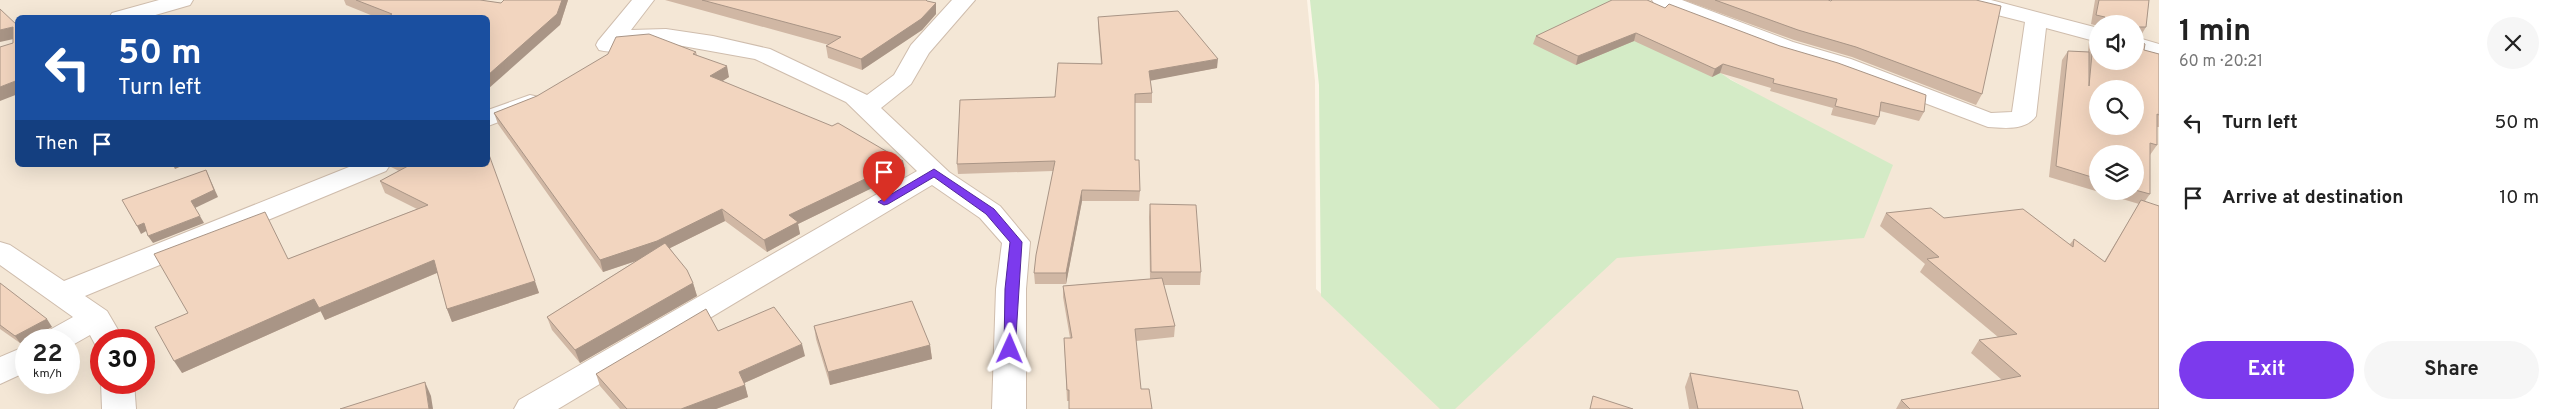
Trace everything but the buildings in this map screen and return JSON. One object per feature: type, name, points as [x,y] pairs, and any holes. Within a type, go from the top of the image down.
[{"type":"street","points":[[130,15],[182,0]]},
{"type":"street","points":[[595,62],[602,58],[609,40],[643,0]]},
{"type":"street","points":[[866,108],[903,79],[919,50],[964,0]]},
{"type":"street","points":[[1663,0],[1766,41],[1843,64],[1988,120],[2013,121],[2024,116],[2036,19]]},
{"type":"street","points":[[1966,0],[2089,33]]},
{"type":"street","points":[[609,40],[634,36],[666,36],[713,43],[762,54],[855,97],[934,172],[990,212],[1016,242],[1011,289],[1009,409]]},
{"type":"street","points":[[2144,46],[2159,50]]},
{"type":"street","points":[[490,119],[552,89]]},
{"type":"street","points":[[60,294],[372,167]]},
{"type":"street","points":[[532,409],[934,172]]},
{"type":"street","points":[[0,251],[60,294],[102,329]]},
{"type":"street","points":[[0,372],[15,363]]},
{"type":"street","points":[[118,394],[119,409]]},
{"type":"shaded area","points":[[0,0],[1307,0],[1315,81],[1316,289],[1441,408],[1610,253],[1854,150],[1725,76],[1612,0],[2159,0],[2159,409],[0,409]]},
{"type":"green space","points":[[1310,0],[1613,0],[1731,80],[1893,165],[1864,238],[1617,258],[1455,409],[1440,409],[1321,296],[1319,85]]},
{"type":"route","points":[[884,202],[934,172],[990,212],[1016,242],[1011,289],[1010,349]]}]
